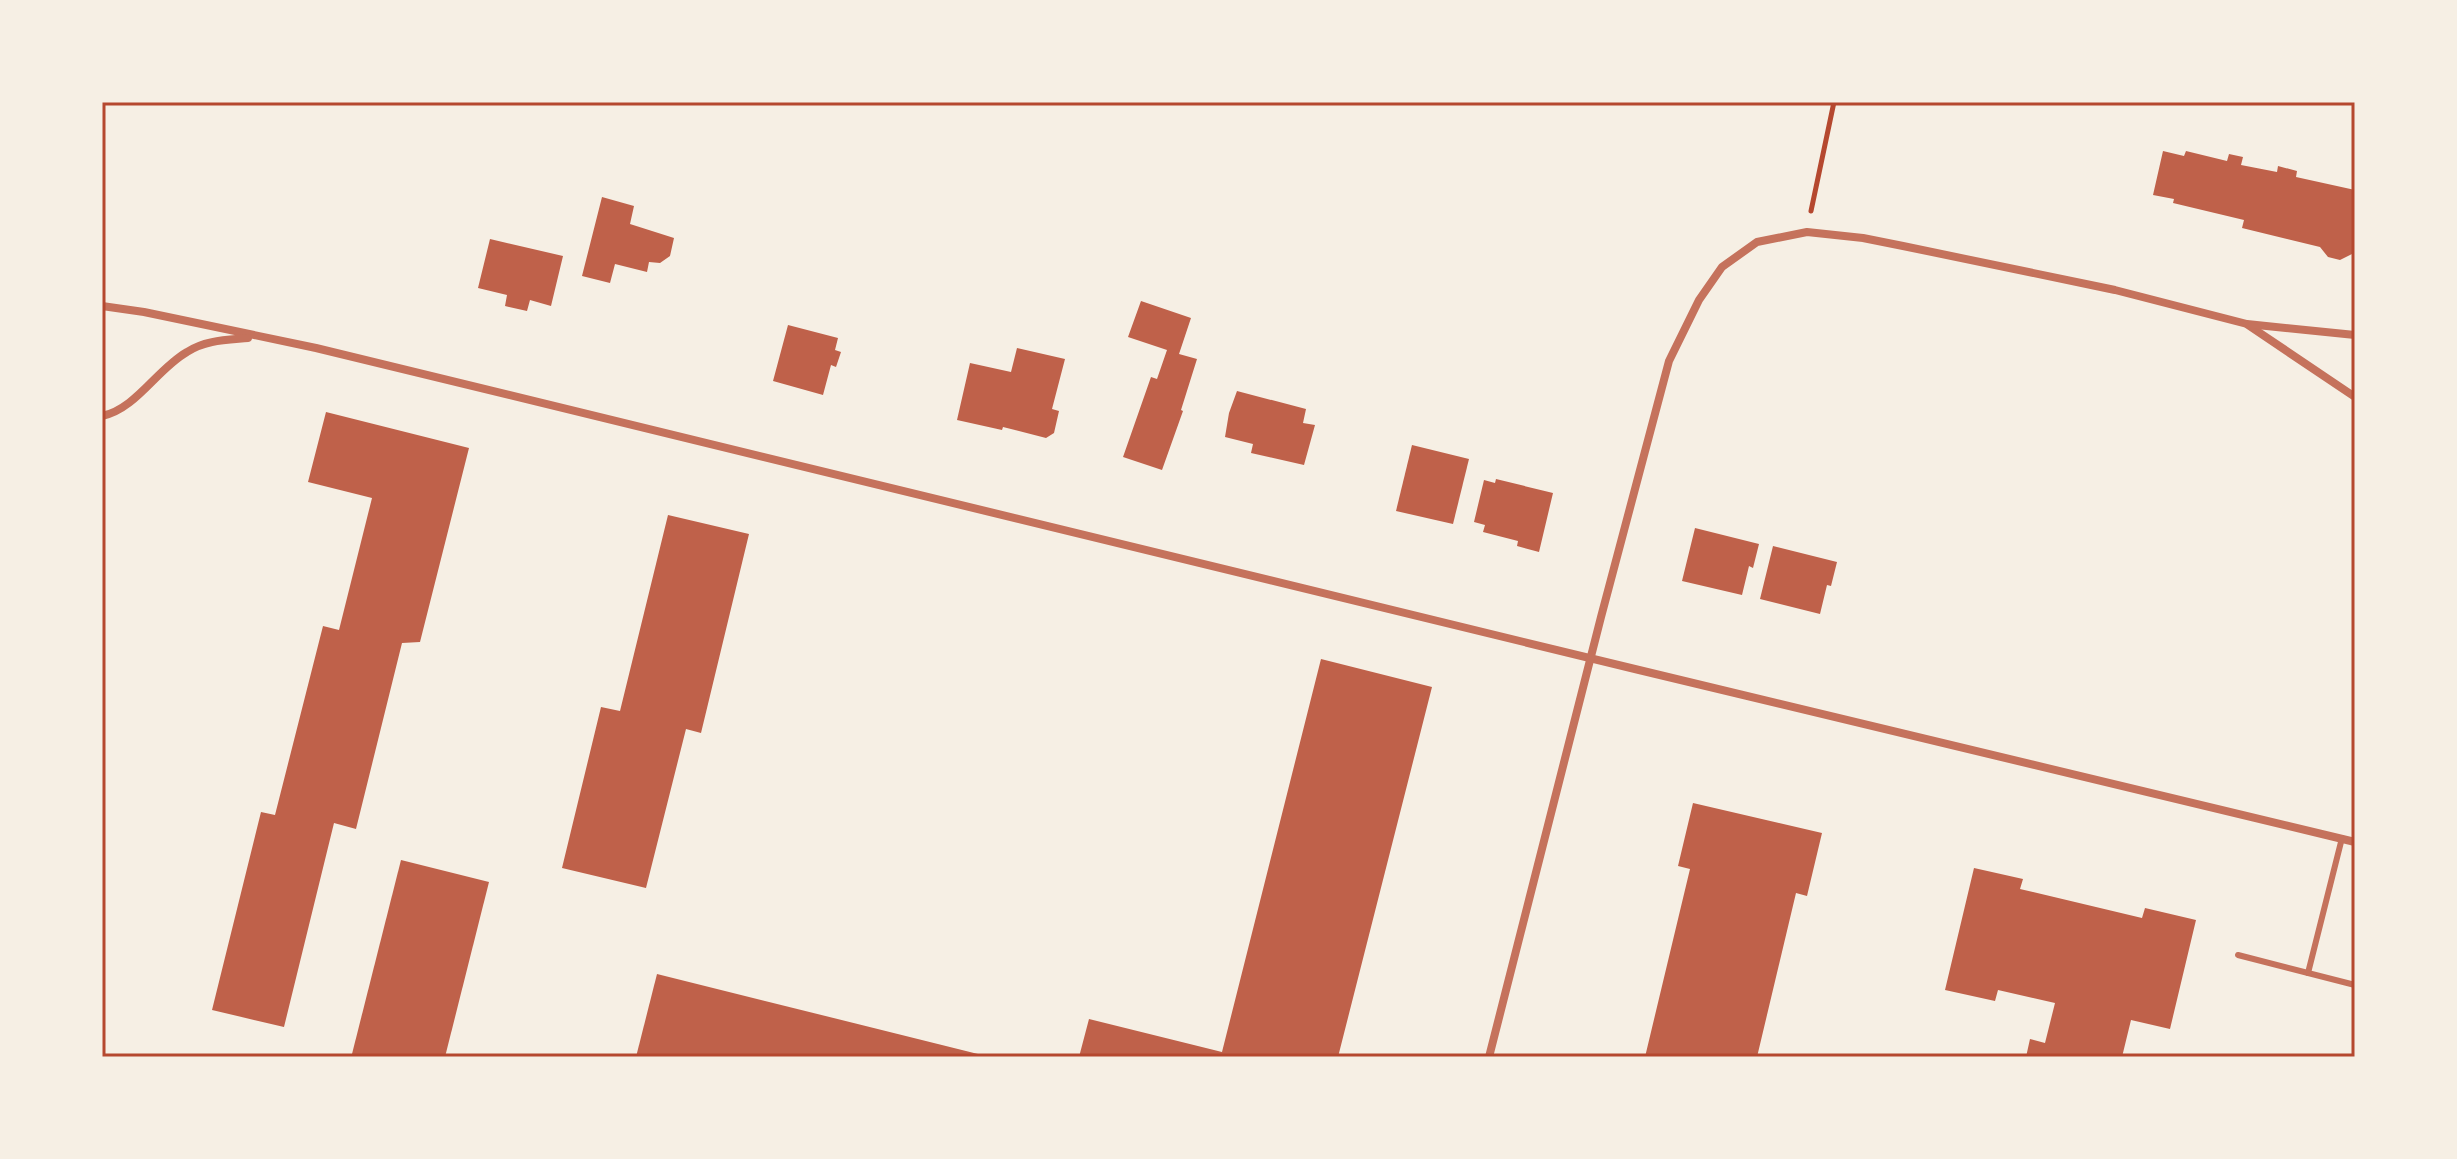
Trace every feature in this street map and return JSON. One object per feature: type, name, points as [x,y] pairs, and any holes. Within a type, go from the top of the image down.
[{"type":"street","points":[[1489,1057],[1669,361],[1699,300],[1722,267],[1757,242],[1807,232],[1863,238],[2115,290],[2247,324],[2355,335]]},
{"type":"street","points":[[102,306],[327,351],[2355,842]]},
{"type":"street","points":[[2247,324],[2355,397]]},
{"type":"street","points":[[102,416],[122,407],[186,352],[202,344],[260,337]]},
{"type":"lane","points":[[2308,973],[2342,838]]},
{"type":"lane","points":[[2238,955],[2355,985]]},
{"type":"path","points":[[1807,232],[1834,102]]},
{"type":"building","points":[[2163,151],[2184,156],[2186,151],[2227,161],[2229,154],[2243,157],[2241,165],[2277,172],[2278,166],[2297,171],[2296,177],[2355,190],[2352,254],[2340,260],[2328,257],[2320,247],[2242,228],[2244,220],[2173,203],[2174,199],[2153,195]]},
{"type":"building","points":[[602,197],[634,206],[630,224],[674,238],[670,256],[660,263],[649,262],[647,272],[615,264],[610,283],[582,276]]},
{"type":"building","points":[[490,239],[563,256],[551,306],[530,300],[527,311],[505,306],[507,295],[478,288]]},
{"type":"building","points":[[1141,301],[1191,318],[1179,354],[1197,359],[1162,470],[1123,457],[1151,377],[1157,379],[1167,350],[1128,337]]},
{"type":"building","points":[[788,325],[838,338],[835,350],[841,352],[836,367],[831,365],[823,395],[773,381]]},
{"type":"building","points":[[1017,348],[1065,359],[1052,409],[1059,411],[1054,433],[1046,438],[957,420],[970,363],[1011,372]]},
{"type":"building","points":[[1237,391],[1306,409],[1303,423],[1315,425],[1304,465],[1251,453],[1253,444],[1225,437]]},
{"type":"building","points":[[326,412],[469,448],[420,642],[402,643],[356,829],[334,823],[284,1027],[212,1010],[261,812],[275,815],[323,626],[339,630],[372,498],[308,482]]},
{"type":"building","points":[[1412,445],[1469,459],[1453,524],[1396,511]]},
{"type":"building","points":[[1496,479],[1553,493],[1539,552],[1517,546],[1518,541],[1483,532],[1485,525],[1474,522],[1484,480],[1495,483]]},
{"type":"building","points":[[668,515],[749,534],[701,733],[686,729],[646,888],[562,868],[601,707],[620,711]]},
{"type":"building","points":[[1695,528],[1759,544],[1753,568],[1749,566],[1742,595],[1682,581]]},
{"type":"building","points":[[1773,546],[1837,562],[1820,614],[1760,599]]},
{"type":"building","points":[[1321,659],[1432,687],[1338,1057],[1079,1057],[1089,1019],[1222,1052]]},
{"type":"building","points":[[1693,803],[1822,833],[1807,896],[1796,893],[1757,1057],[1645,1057],[1690,869],[1678,866]]},
{"type":"building","points":[[401,860],[489,882],[445,1057],[364,1057],[352,1054]]},
{"type":"building","points":[[1974,868],[2023,879],[2020,889],[2142,918],[2145,908],[2196,920],[2170,1029],[2131,1020],[2122,1057],[2026,1057],[2030,1039],[2045,1043],[2055,1003],[1998,990],[1995,1001],[1945,990]]},
{"type":"building","points":[[657,974],[986,1056],[986,1057],[636,1057]]}]
